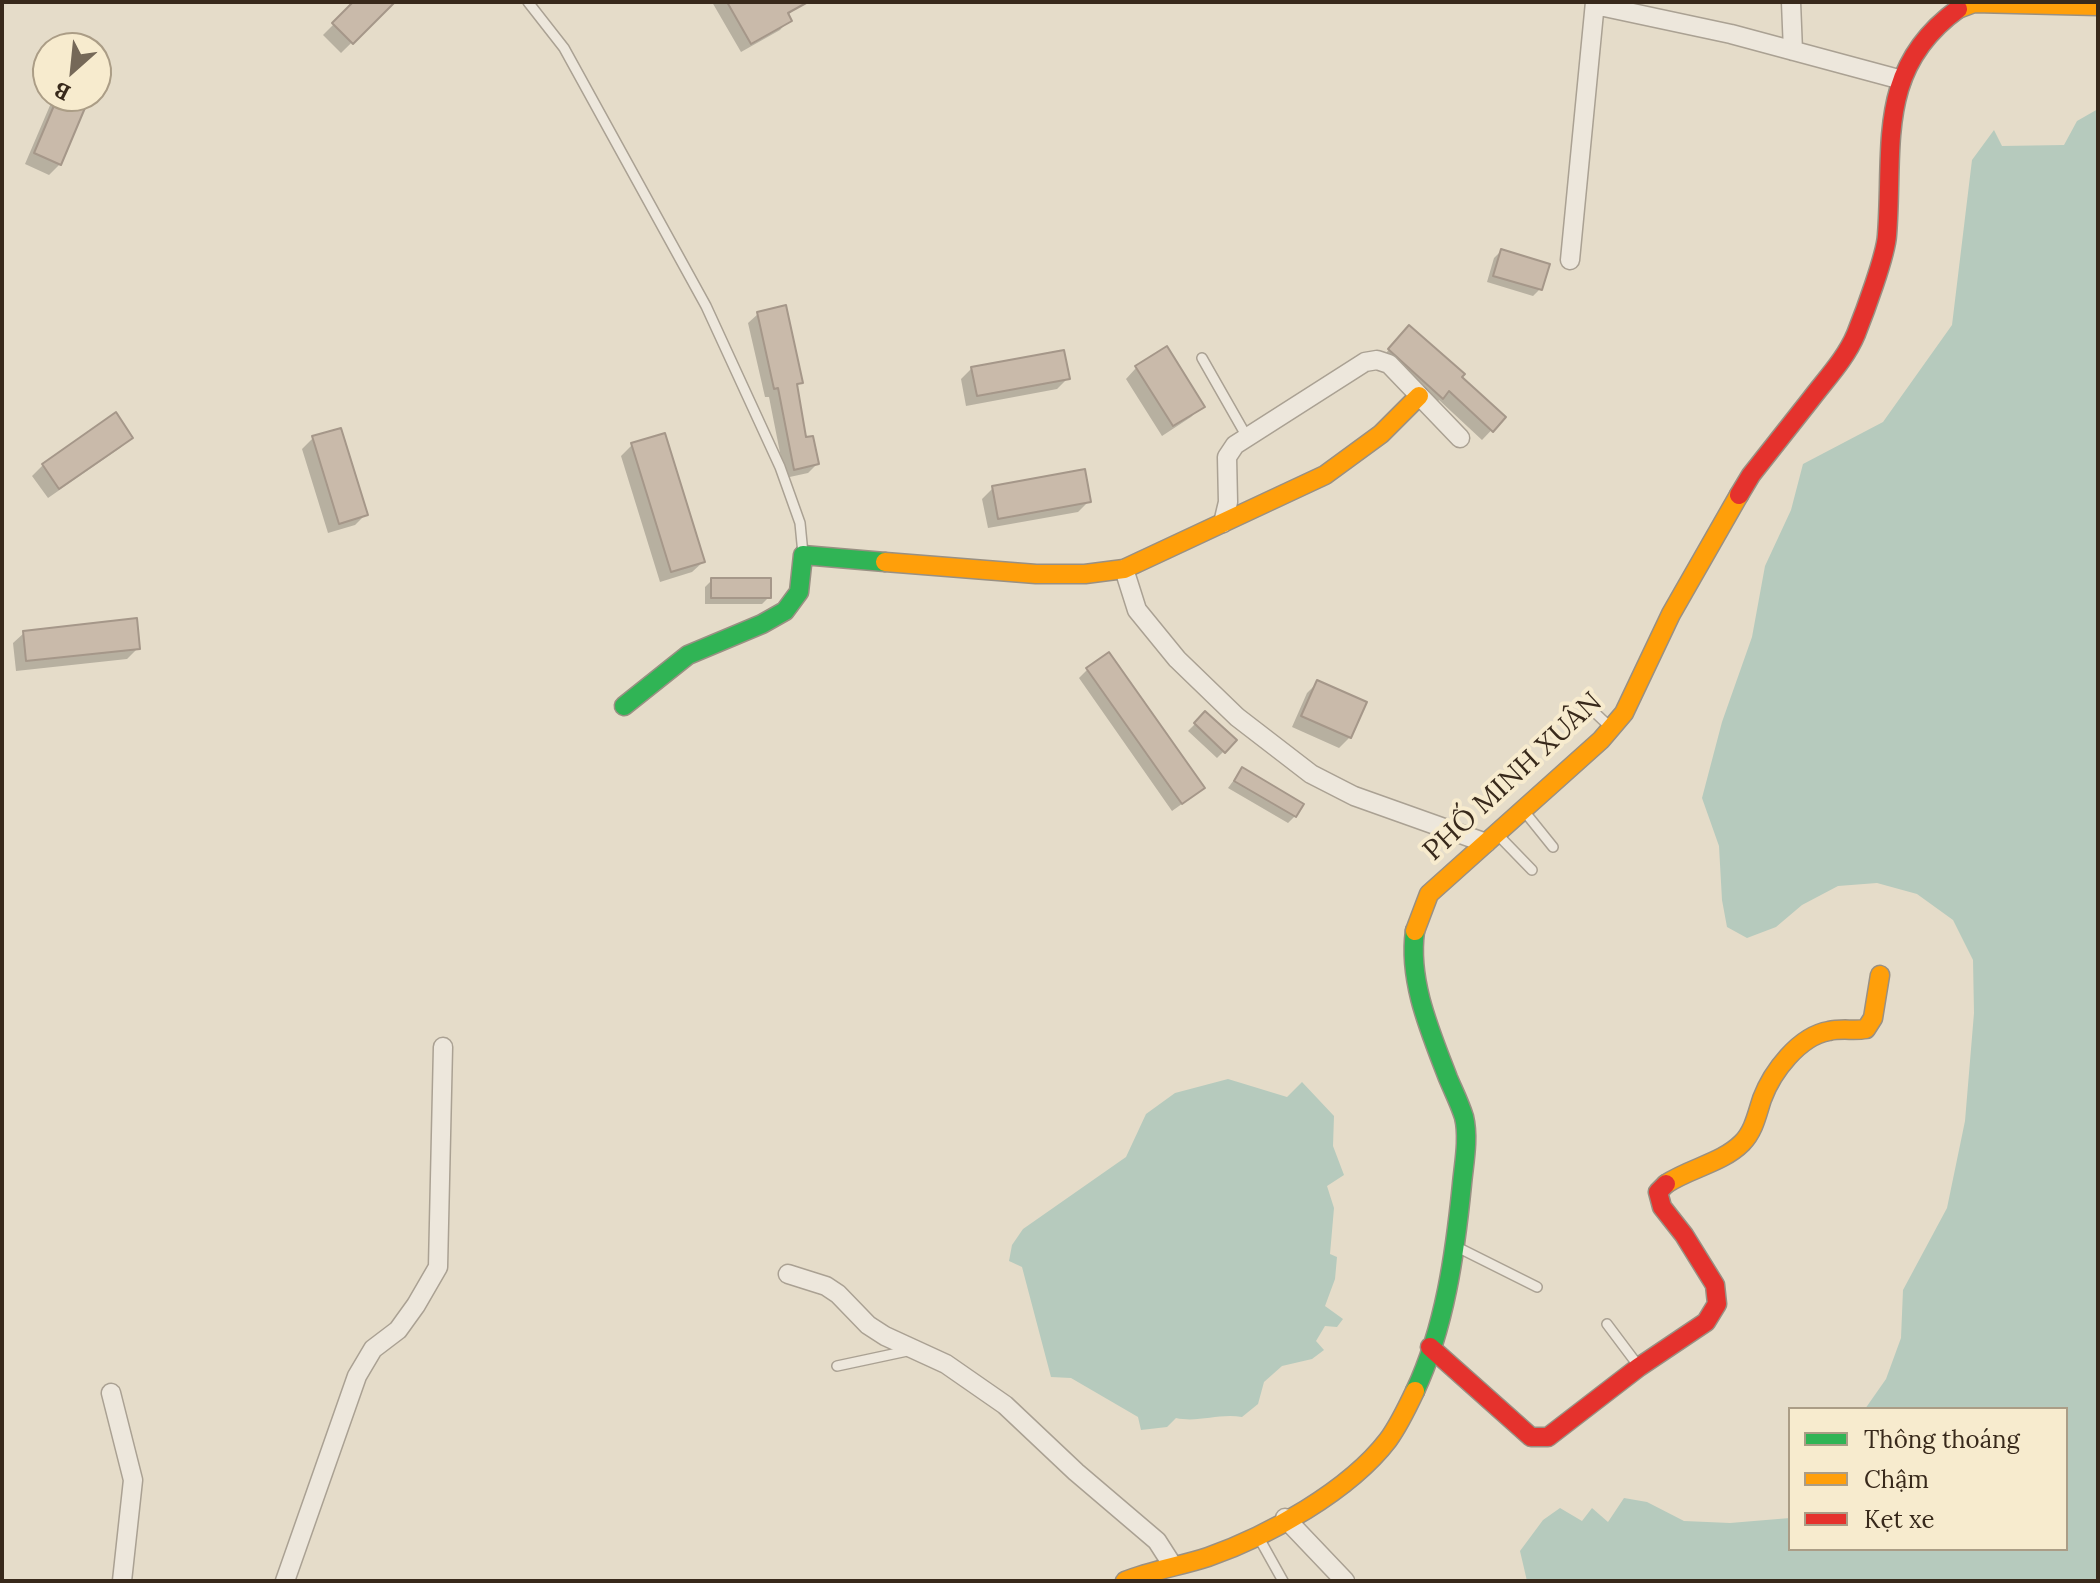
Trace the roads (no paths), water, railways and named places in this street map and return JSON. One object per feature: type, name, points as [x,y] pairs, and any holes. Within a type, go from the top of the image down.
[{"type":"street","points":[[1791,2],[1793,51]]},
{"type":"street","name":"PHỐ MINH XUÂN","points":[[1125,1581],[1158,1568],[1218,1553],[1257,1535],[1323,1497],[1386,1441],[1407,1409],[1445,1300],[1455,1247],[1465,1159],[1464,1118],[1416,986],[1413,936],[1421,910],[1429,894],[1524,811],[1624,713],[1671,614],[1751,475],[1841,361],[1856,334],[1887,239],[1889,137],[1896,96],[1908,66],[1935,26],[1958,9],[1974,3],[2098,6]]},
{"type":"street","points":[[1570,260],[1595,4],[1731,34],[1902,80]]},
{"type":"street","points":[[1223,523],[1228,502],[1227,457],[1235,445],[1365,362],[1377,360],[1389,364],[1460,438]]},
{"type":"street","points":[[624,706],[668,668],[696,650],[782,614],[795,601],[801,587],[803,555],[1036,574],[1085,574],[1124,569],[1325,475],[1381,434],[1419,396]]},
{"type":"street","points":[[1124,569],[1137,610],[1177,659],[1237,717],[1311,774],[1354,796],[1491,838]]},
{"type":"street","points":[[1430,1347],[1531,1437],[1539,1439],[1548,1437],[1639,1367],[1706,1322],[1717,1304],[1715,1285],[1684,1235],[1662,1207],[1658,1192],[1666,1182],[1719,1158],[1745,1141],[1753,1129],[1767,1086],[1785,1061],[1817,1035],[1827,1030],[1866,1029],[1873,1018],[1880,975]]},
{"type":"street","points":[[285,1581],[357,1376],[373,1349],[398,1330],[438,1267],[443,1047]]},
{"type":"street","points":[[788,1274],[826,1286],[868,1325],[946,1364],[1005,1405],[1076,1472],[1157,1541],[1173,1566]]},
{"type":"street","points":[[111,1393],[133,1480],[122,1581]]},
{"type":"street","points":[[1285,1518],[1345,1581]]},
{"type":"lane","points":[[528,2],[564,48],[706,306],[780,467],[800,523],[803,555]]},
{"type":"lane","points":[[1202,358],[1247,437]]},
{"type":"lane","points":[[1590,708],[1612,728]]},
{"type":"lane","points":[[1524,811],[1553,847]]},
{"type":"lane","points":[[1491,838],[1532,870]]},
{"type":"lane","points":[[1455,1247],[1537,1287]]},
{"type":"lane","points":[[1607,1324],[1639,1367]]},
{"type":"lane","points":[[837,1366],[915,1349]]},
{"type":"lane","points":[[1257,1535],[1283,1581]]}]
